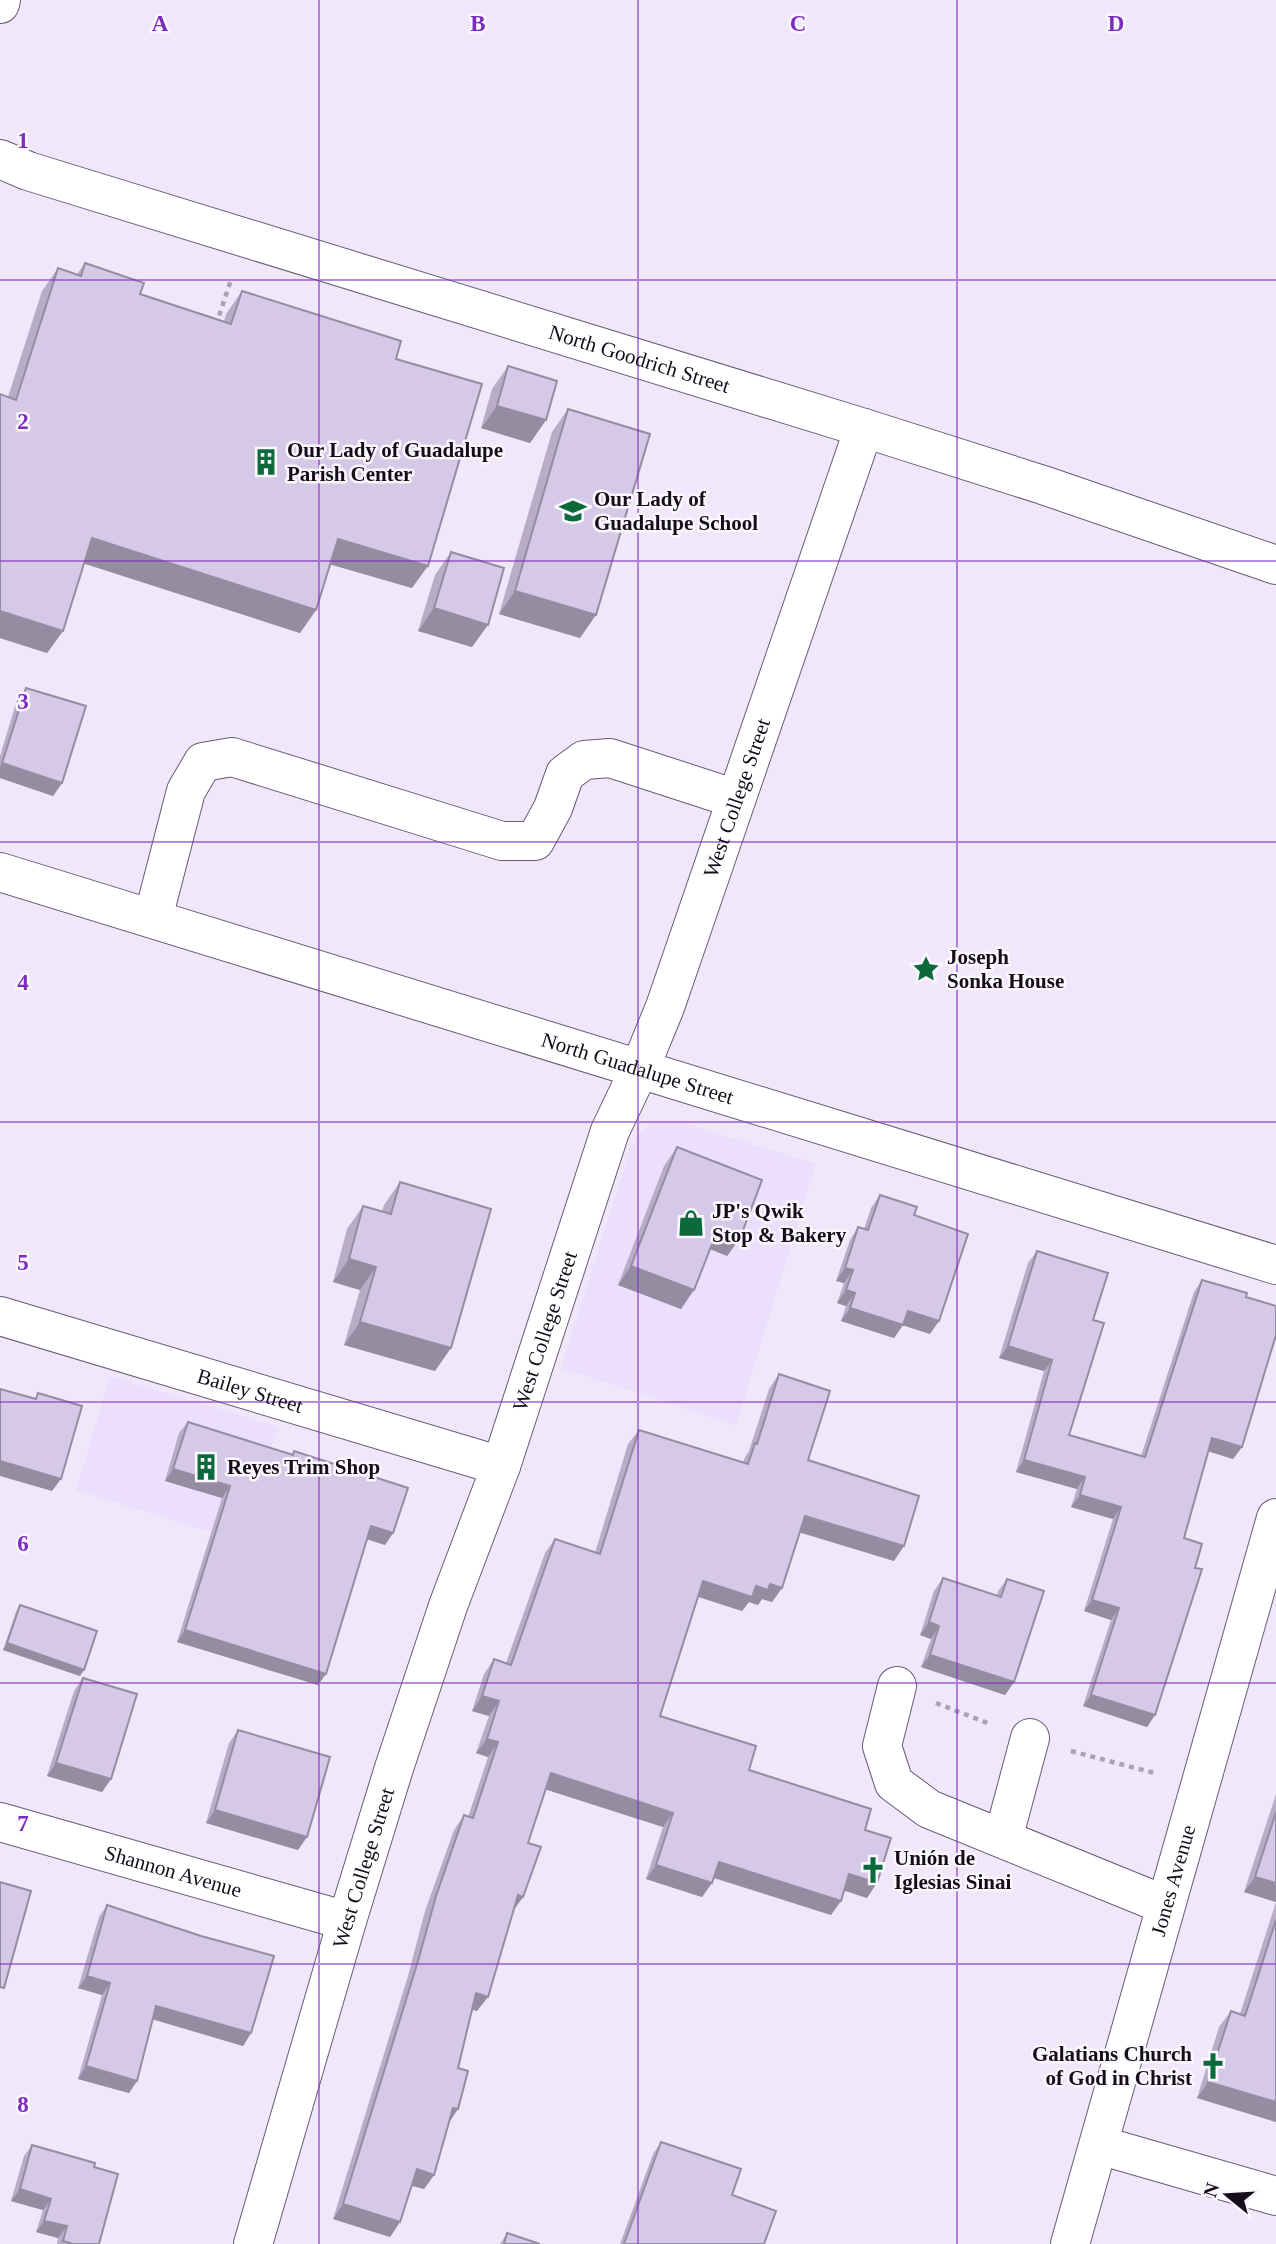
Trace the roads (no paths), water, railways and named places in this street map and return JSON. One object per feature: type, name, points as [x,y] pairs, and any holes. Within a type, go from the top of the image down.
[{"type":"street","name":"North Goodrich Street","points":[[0,159],[28,171],[864,428],[1043,485],[1276,565]]},
{"type":"street","name":"West College Street","points":[[253,2244],[347,1921],[436,1643],[501,1466],[610,1131],[665,1007],[864,428]]},
{"type":"street","points":[[153,918],[186,791],[203,762],[232,757],[502,841],[535,841],[553,808],[565,774],[584,760],[610,758],[736,799]]},
{"type":"street","name":"North Guadalupe Street","points":[[0,872],[1276,1265]]},
{"type":"street","name":"Bailey Street","points":[[0,1316],[501,1466]]},
{"type":"street","name":"Jones Avenue","points":[[1070,2244],[1276,1518]]},
{"type":"street","points":[[897,1686],[882,1746],[894,1783],[929,1809],[1165,1905]]},
{"type":"street","points":[[1003,1839],[1030,1738]]},
{"type":"street","name":"Shannon Avenue","points":[[0,1822],[347,1921]]},
{"type":"street","points":[[1099,2145],[1276,2196]]},
{"type":"place","name":"Our Lady of Guadalupe Parish Center","points":[[266,462]]},
{"type":"place","name":"Our Lady of Guadalupe School","points":[[573,511]]},
{"type":"place","name":"Joseph Sonka House","points":[[926,969]]},
{"type":"place","name":"JP's Qwik Stop & Bakery","points":[[691,1223]]},
{"type":"place","name":"Reyes Trim Shop","points":[[206,1467]]},
{"type":"place","name":"Unión de Iglesias Sinai","points":[[873,1870]]},
{"type":"place","name":"Galatians Church of God in Christ","points":[[1213,2066]]}]
